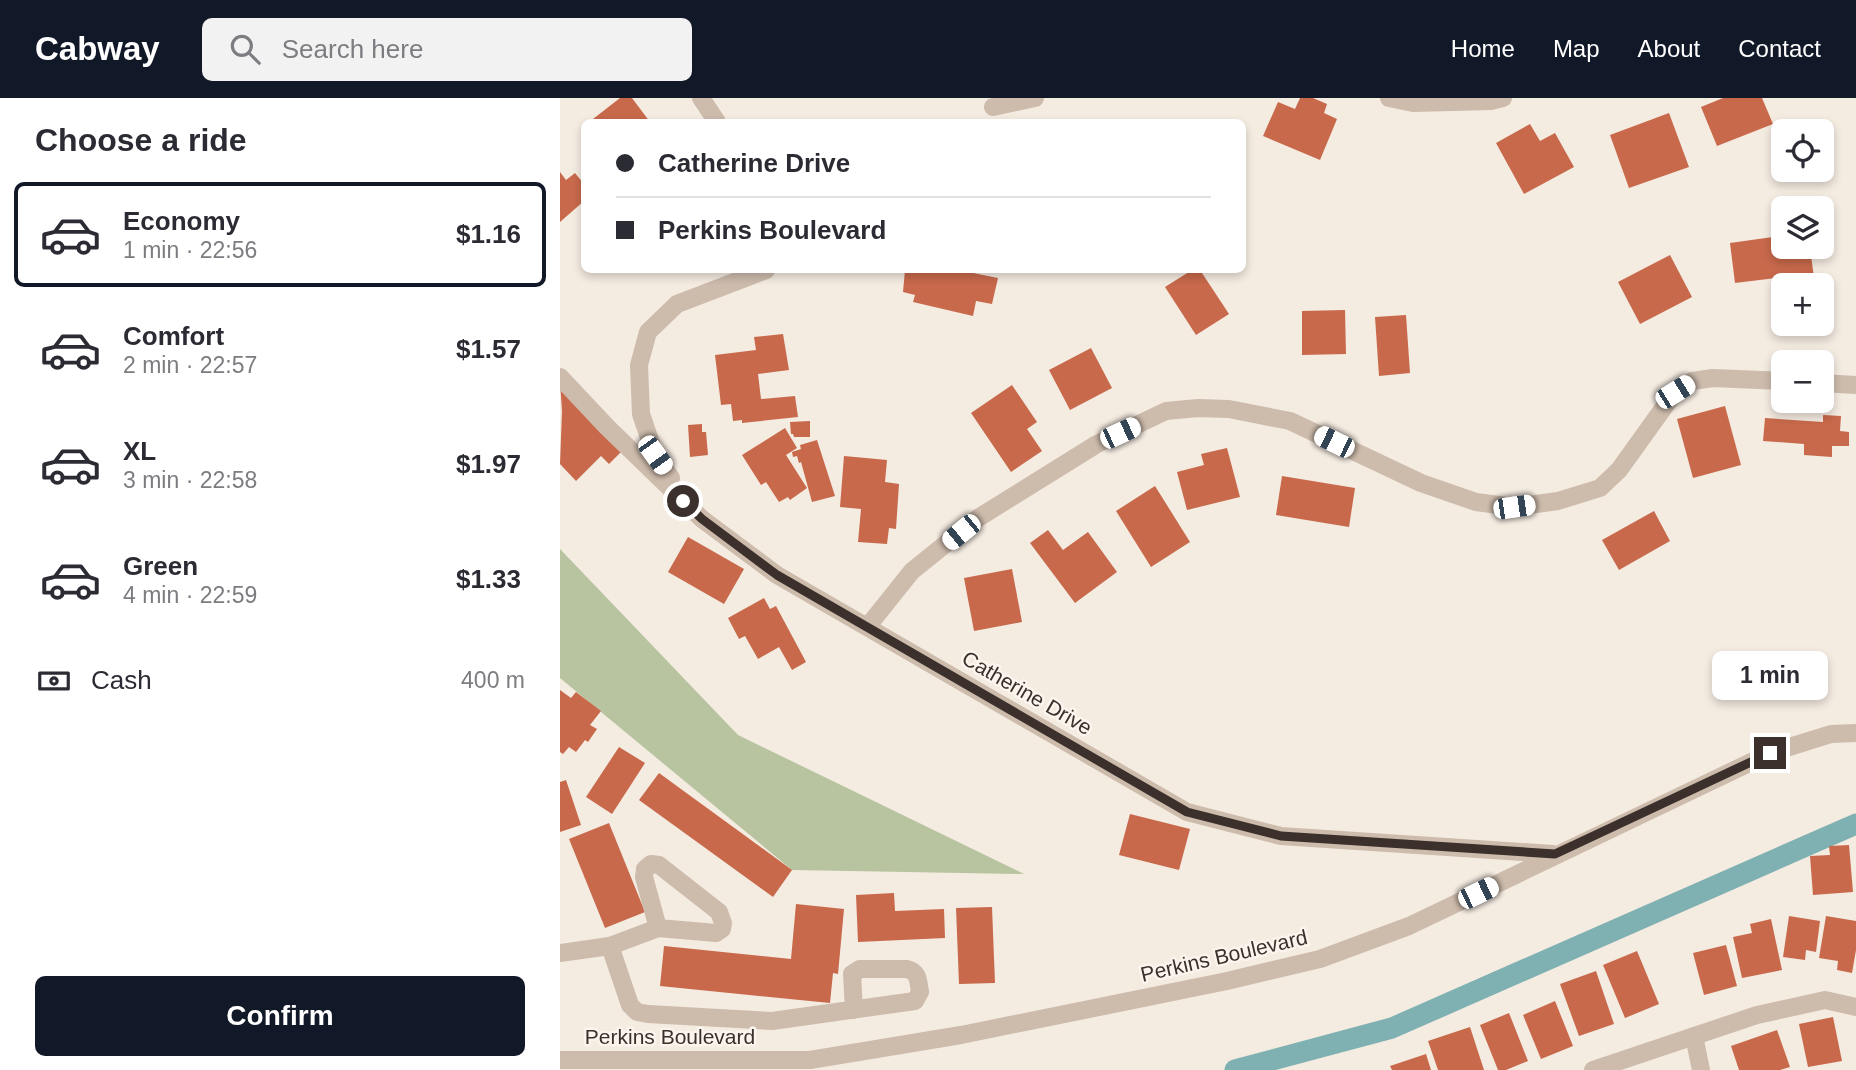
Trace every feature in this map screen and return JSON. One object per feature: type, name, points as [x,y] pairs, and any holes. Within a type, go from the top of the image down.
[{"type":"street","points":[[701,98],[715,119]]},
{"type":"street","points":[[991,109],[1035,98]]},
{"type":"street","points":[[1389,98],[1413,103],[1491,101],[1503,98]]},
{"type":"street","points":[[702,519],[655,455],[641,414],[639,365],[648,332],[677,304],[758,273]]},
{"type":"street","name":"Catherine Drive","points":[[560,377],[607,427],[702,519],[777,575],[1187,812],[1281,836],[1555,854]]},
{"type":"street","points":[[868,626],[912,571],[978,519],[1097,444],[1166,411],[1229,409],[1290,421],[1421,484],[1476,502],[1514,507],[1558,501],[1600,488],[1619,470],[1675,392],[1692,380],[1713,378],[1771,381]]},
{"type":"street","points":[[1834,384],[1856,385]]},
{"type":"street","name":"Perkins Boulevard","points":[[560,1060],[810,1060],[961,1035],[1227,981],[1320,959],[1409,926],[1770,753],[1831,734],[1856,733]]},
{"type":"street","points":[[560,953],[610,946],[658,928],[716,933],[722,929],[723,923],[719,912],[659,865],[650,864],[645,869],[644,877],[658,928]]},
{"type":"street","points":[[610,946],[630,1005],[637,1012],[772,1021],[853,1010]]},
{"type":"street","points":[[1593,1070],[1757,1015],[1825,1000],[1856,1006]]},
{"type":"street","points":[[1694,1036],[1701,1070]]},
{"type":"green space","points":[[560,549],[738,735],[1024,874],[792,870],[560,678]]},
{"type":"building","points":[[620,98],[632,98],[648,119],[593,119]]},
{"type":"building","points":[[1300,98],[1313,98],[1327,104],[1324,113],[1337,119],[1320,160],[1263,136],[1278,102],[1295,109]]},
{"type":"building","points":[[1723,98],[1762,98],[1771,125],[1717,146],[1701,107]]},
{"type":"building","points":[[1669,113],[1689,167],[1629,188],[1610,135]]},
{"type":"building","points":[[1530,124],[1540,141],[1555,133],[1574,167],[1524,194],[1496,143]]},
{"type":"building","points":[[560,172],[566,180],[575,173],[581,180],[581,204],[560,222]]},
{"type":"building","points":[[1771,237],[1771,259],[1811,259],[1813,273],[1771,273],[1771,279],[1735,283],[1730,243]]},
{"type":"building","points":[[1670,255],[1692,297],[1640,324],[1618,282]]},
{"type":"building","points":[[905,273],[973,273],[998,278],[992,304],[976,301],[973,316],[913,302],[915,295],[903,292]]},
{"type":"building","points":[[1187,273],[1202,273],[1229,314],[1196,335],[1165,287]]},
{"type":"building","points":[[1345,310],[1346,354],[1302,355],[1302,311]]},
{"type":"building","points":[[1406,315],[1410,373],[1379,376],[1375,317]]},
{"type":"building","points":[[783,334],[789,370],[758,374],[761,399],[795,396],[798,417],[742,423],[742,420],[733,421],[731,404],[721,405],[715,355],[756,350],[754,337]]},
{"type":"building","points":[[1091,348],[1112,388],[1070,410],[1049,370]]},
{"type":"building","points":[[560,382],[625,448],[609,464],[601,456],[576,481],[560,464]]},
{"type":"building","points":[[1012,385],[1037,422],[1027,429],[1042,451],[1011,472],[971,413]]},
{"type":"building","points":[[1725,406],[1741,465],[1693,478],[1677,419]]},
{"type":"building","points":[[1823,415],[1841,416],[1840,431],[1849,432],[1849,446],[1832,446],[1832,457],[1804,455],[1804,444],[1763,441],[1765,418],[1823,422]]},
{"type":"building","points":[[810,421],[810,437],[794,437],[791,434],[790,422]]},
{"type":"building","points":[[702,424],[702,432],[706,432],[708,455],[690,457],[688,425]]},
{"type":"building","points":[[785,428],[797,448],[786,455],[807,488],[790,500],[788,497],[779,502],[766,482],[761,485],[742,455]]},
{"type":"building","points":[[817,440],[835,496],[812,502],[801,462],[799,463],[797,456],[793,457],[792,452],[801,449],[800,445]]},
{"type":"building","points":[[1227,448],[1240,497],[1187,510],[1177,472],[1204,465],[1201,454]]},
{"type":"building","points":[[844,456],[887,460],[885,482],[899,484],[896,529],[889,528],[887,544],[858,542],[861,509],[840,507]]},
{"type":"building","points":[[1282,476],[1355,488],[1349,527],[1276,515]]},
{"type":"building","points":[[1155,486],[1190,542],[1151,567],[1116,511]]},
{"type":"building","points":[[1654,511],[1670,541],[1619,570],[1602,540]]},
{"type":"building","points":[[1048,530],[1063,550],[1088,532],[1117,572],[1075,603],[1030,543]]},
{"type":"building","points":[[688,537],[744,569],[724,604],[668,572]]},
{"type":"building","points":[[1012,569],[1022,622],[974,631],[964,578]]},
{"type":"building","points":[[764,598],[770,609],[776,606],[806,662],[792,670],[779,647],[758,659],[745,636],[739,639],[728,618]]},
{"type":"building","points":[[560,690],[571,698],[576,692],[601,711],[590,725],[597,729],[588,742],[585,740],[576,752],[569,747],[563,754],[560,752]]},
{"type":"building","points":[[619,747],[645,763],[612,814],[586,797]]},
{"type":"building","points":[[659,773],[792,870],[773,897],[639,800]]},
{"type":"building","points":[[566,780],[581,825],[560,832],[560,782]]},
{"type":"building","points":[[1130,814],[1190,829],[1179,870],[1119,855]]},
{"type":"building","points":[[609,823],[645,912],[605,928],[569,839]]},
{"type":"building","points":[[1849,845],[1853,892],[1813,895],[1810,856],[1830,855],[1829,846]]},
{"type":"building","points":[[894,893],[895,911],[944,909],[945,938],[858,942],[856,895]]},
{"type":"building","points":[[796,904],[844,909],[838,974],[833,973],[830,1003],[660,986],[664,946],[791,959]]},
{"type":"building","points":[[992,907],[995,983],[959,984],[956,908]]},
{"type":"building","points":[[1789,916],[1820,921],[1816,952],[1806,950],[1805,960],[1783,957]]},
{"type":"building","points":[[1826,916],[1856,921],[1856,950],[1852,973],[1837,970],[1838,961],[1819,958]]},
{"type":"building","points":[[1771,919],[1782,970],[1742,978],[1733,937],[1752,933],[1750,924]]},
{"type":"building","points":[[1726,945],[1737,986],[1704,995],[1693,953]]},
{"type":"building","points":[[1637,951],[1659,1004],[1625,1018],[1603,965]]},
{"type":"building","points":[[1596,971],[1614,1024],[1579,1036],[1560,984]]},
{"type":"building","points":[[1555,1001],[1573,1046],[1541,1059],[1523,1015]]},
{"type":"building","points":[[1509,1013],[1528,1061],[1506,1070],[1498,1070],[1480,1025]]},
{"type":"building","points":[[1833,1017],[1842,1061],[1808,1067],[1799,1024]]},
{"type":"building","points":[[1470,1027],[1484,1070],[1438,1070],[1428,1041]]},
{"type":"building","points":[[1777,1030],[1790,1067],[1780,1070],[1739,1070],[1731,1046]]},
{"type":"building","points":[[1426,1054],[1431,1070],[1392,1070],[1390,1066]]},
{"type":"waterway","points":[[1235,1070],[1392,1028],[1856,824]]},
{"type":"route","points":[[683,501],[702,519],[777,575],[1187,812],[1281,836],[1555,854],[1770,753]]}]
